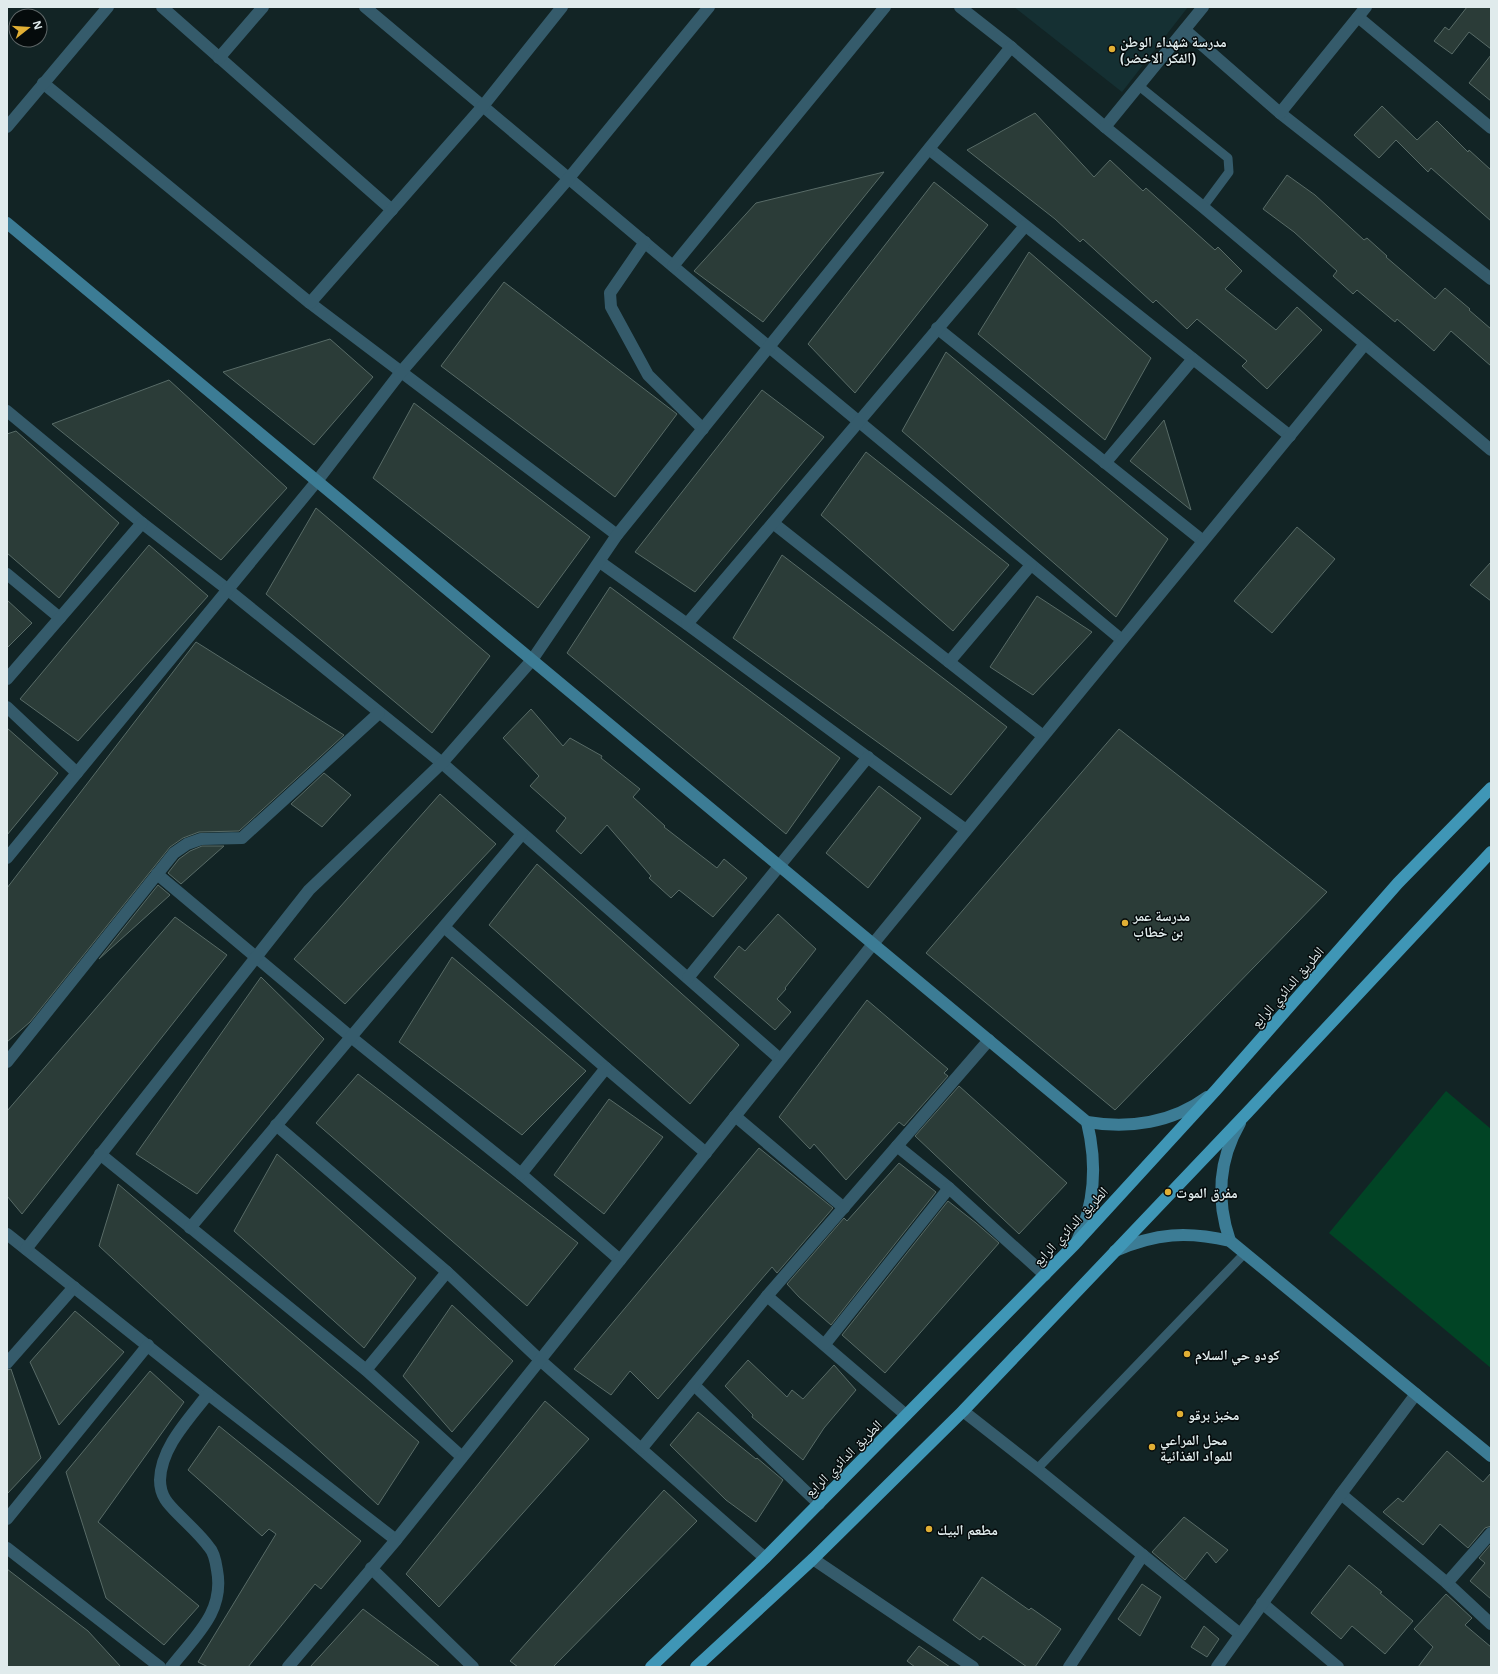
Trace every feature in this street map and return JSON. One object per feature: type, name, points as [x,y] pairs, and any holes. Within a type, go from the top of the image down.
[{"type":"main road","name":"الطريق الدائري الرابع","points":[[651,1667],[765,1558],[1075,1244],[1216,1090],[1398,883],[1491,788]]},
{"type":"main road","points":[[696,1667],[813,1559],[963,1411],[1112,1252],[1246,1114],[1491,852]]},
{"type":"street","points":[[7,127],[108,7]]},
{"type":"street","points":[[162,7],[392,210]]},
{"type":"street","points":[[219,58],[263,7]]},
{"type":"street","points":[[365,7],[769,347],[1122,640]]},
{"type":"street","points":[[7,858],[317,481],[401,372],[569,178],[709,7]]},
{"type":"street","points":[[674,266],[885,7]]},
{"type":"street","points":[[960,7],[1011,46],[1105,127],[1491,450]]},
{"type":"street","points":[[1105,127],[1203,7]]},
{"type":"street","points":[[1280,113],[1366,7]]},
{"type":"street","points":[[310,303],[483,106],[560,8]]},
{"type":"street","points":[[1358,17],[1491,128]]},
{"type":"street","points":[[1185,30],[1280,113],[1491,279]]},
{"type":"street","points":[[26,1249],[309,890],[442,763],[532,660],[617,535],[1011,46]]},
{"type":"street","points":[[43,83],[310,303],[617,535]]},
{"type":"street","points":[[929,149],[1290,436]]},
{"type":"street","points":[[7,223],[1087,1122],[1121,1125],[1155,1121],[1187,1109],[1216,1090]]},
{"type":"street","points":[[688,624],[937,328],[1025,226]]},
{"type":"street","points":[[645,242],[610,293],[611,307],[648,376],[703,428]]},
{"type":"street","points":[[937,328],[1203,541]]},
{"type":"street","points":[[288,1667],[396,1540],[872,944],[1365,344]]},
{"type":"street","points":[[1106,463],[1193,359]]},
{"type":"street","points":[[7,411],[142,523],[227,589],[442,763],[780,1059]]},
{"type":"street","points":[[7,679],[142,523]]},
{"type":"street","points":[[773,523],[1043,736]]},
{"type":"street","points":[[600,562],[688,624],[966,830]]},
{"type":"street","points":[[949,662],[1031,565]]},
{"type":"street","points":[[7,574],[60,618]]},
{"type":"street","points":[[7,708],[77,773]]},
{"type":"street","points":[[7,1062],[174,853],[187,844],[201,839],[242,838],[380,713]]},
{"type":"street","points":[[688,978],[868,757]]},
{"type":"street","points":[[190,1228],[522,834]]},
{"type":"street","points":[[157,874],[351,1037],[521,1174],[620,1260]]},
{"type":"street","points":[[444,927],[606,1068],[706,1152]]},
{"type":"street","points":[[642,1448],[767,1296],[989,1040]]},
{"type":"street","points":[[521,1174],[606,1068]]},
{"type":"street","points":[[1230,1241],[1224,1221],[1221,1199],[1222,1176],[1226,1154],[1234,1133],[1246,1114]]},
{"type":"street","points":[[735,1116],[844,1208]]},
{"type":"street","points":[[1075,1244],[1088,1212],[1094,1178],[1091,1140],[1087,1122]]},
{"type":"street","points":[[276,1125],[447,1272],[540,1360],[642,1448],[765,1558]]},
{"type":"street","points":[[897,1146],[949,1188],[1045,1275]]},
{"type":"street","points":[[100,1154],[366,1370],[462,1457]]},
{"type":"street","points":[[825,1344],[949,1188]]},
{"type":"street","points":[[7,1234],[208,1394],[396,1540]]},
{"type":"street","points":[[1112,1252],[1135,1242],[1158,1236],[1182,1234],[1206,1236],[1230,1241],[1491,1456]]},
{"type":"street","points":[[366,1370],[447,1272]]},
{"type":"street","points":[[7,1363],[74,1287]]},
{"type":"street","points":[[767,1296],[825,1344],[906,1415]]},
{"type":"street","points":[[7,1519],[148,1345]]},
{"type":"street","points":[[694,1385],[819,1504]]},
{"type":"street","points":[[171,1667],[211,1616],[217,1599],[219,1582],[216,1565],[210,1548],[169,1506],[162,1496],[160,1481],[162,1469],[169,1449],[179,1432],[208,1394]]},
{"type":"street","points":[[1217,1667],[1341,1494],[1416,1394]]},
{"type":"street","points":[[963,1411],[1037,1469],[1240,1634]]},
{"type":"street","points":[[1341,1494],[1447,1583],[1491,1624]]},
{"type":"street","points":[[1447,1583],[1491,1533]]},
{"type":"street","points":[[7,1548],[160,1667]]},
{"type":"street","points":[[1069,1667],[1143,1555]]},
{"type":"street","points":[[813,1559],[973,1667]]},
{"type":"street","points":[[371,1568],[467,1665]]},
{"type":"street","points":[[1262,1603],[1338,1667]]},
{"type":"lane","points":[[1139,86],[1228,158],[1229,172],[1203,208]]},
{"type":"lane","points":[[1037,1469],[1245,1253]]},
{"type":"shaded area","name":"مدرسة شهداء الوطن (الفكر الاخضر)","points":[[1014,7],[1188,7],[1122,92]]},
{"type":"green space","points":[[1446,1091],[1491,1129],[1491,1368],[1329,1233]]},
{"type":"building","points":[[1467,7],[1491,7],[1491,49],[1469,32],[1452,54],[1434,41],[1445,27],[1449,30]]},
{"type":"building","points":[[1491,55],[1491,101],[1469,83]]},
{"type":"building","points":[[1382,106],[1417,140],[1437,121],[1468,152],[1469,150],[1491,170],[1491,221],[1431,168],[1428,172],[1396,140],[1379,158],[1354,135]]},
{"type":"building","points":[[1035,113],[1094,177],[1110,160],[1143,191],[1146,188],[1215,250],[1218,247],[1242,271],[1225,289],[1276,330],[1297,307],[1322,330],[1267,389],[1242,366],[1247,361],[1197,319],[1187,329],[1156,300],[1153,303],[1083,239],[1080,242],[1055,219],[967,150]]},
{"type":"building","points":[[884,172],[763,322],[694,271],[756,203]]},
{"type":"building","points":[[1287,175],[1315,195],[1364,240],[1367,238],[1387,256],[1386,257],[1435,299],[1445,288],[1470,309],[1469,310],[1491,329],[1491,366],[1451,331],[1434,351],[1397,319],[1395,322],[1357,290],[1353,294],[1333,276],[1337,271],[1294,232],[1263,209]]},
{"type":"building","points":[[934,182],[988,225],[855,393],[808,344]]},
{"type":"building","points":[[1029,252],[1151,358],[1105,440],[978,334]]},
{"type":"building","points":[[504,282],[677,414],[615,497],[441,366]]},
{"type":"building","points":[[330,339],[373,377],[314,445],[223,372]]},
{"type":"building","points":[[946,352],[1168,539],[1116,617],[902,431]]},
{"type":"building","points":[[169,380],[287,488],[221,560],[52,424]]},
{"type":"building","points":[[762,390],[824,437],[695,592],[635,552]]},
{"type":"building","points":[[414,403],[590,537],[538,608],[373,478]]},
{"type":"building","points":[[1164,420],[1191,510],[1130,461]]},
{"type":"building","points":[[16,431],[119,523],[59,598],[7,553],[7,434]]},
{"type":"building","points":[[866,452],[1009,565],[953,631],[821,515]]},
{"type":"building","points":[[316,508],[490,656],[432,733],[266,594]]},
{"type":"building","points":[[1297,527],[1335,559],[1272,633],[1234,601]]},
{"type":"building","points":[[149,545],[208,596],[78,741],[20,699]]},
{"type":"building","points":[[782,555],[1007,727],[951,795],[733,638]]},
{"type":"building","points":[[1491,562],[1491,601],[1470,585]]},
{"type":"building","points":[[610,587],[840,758],[786,834],[567,653]]},
{"type":"building","points":[[1037,596],[1092,632],[1033,695],[990,667]]},
{"type":"building","points":[[7,600],[32,623],[7,648]]},
{"type":"building","points":[[196,642],[344,735],[239,831],[199,832],[183,838],[170,847],[30,1022],[7,1042],[7,888]]},
{"type":"building","points":[[531,709],[563,746],[570,738],[602,756],[601,758],[640,789],[633,797],[665,826],[664,827],[717,868],[724,859],[747,878],[713,917],[679,890],[671,898],[649,878],[651,876],[607,825],[581,854],[556,831],[566,818],[530,786],[539,776],[503,738]]},
{"type":"building","points":[[7,728],[58,773],[7,835]]},
{"type":"building","name":"مدرسة عمر بن خطاب","points":[[1119,729],[1327,892],[1115,1110],[926,953]]},
{"type":"building","points":[[324,773],[351,795],[322,827],[291,804]]},
{"type":"building","points":[[879,786],[921,818],[868,888],[826,853]]},
{"type":"building","points":[[440,794],[496,844],[345,1004],[294,959]]},
{"type":"building","points":[[202,846],[224,846],[181,884],[168,873],[179,859],[190,851]]},
{"type":"building","points":[[537,864],[739,1045],[690,1104],[489,925]]},
{"type":"building","points":[[158,885],[170,895],[99,959]]},
{"type":"building","points":[[778,914],[816,949],[777,999],[791,1012],[775,1030],[714,977],[739,946],[745,951]]},
{"type":"building","points":[[175,917],[227,955],[22,1214],[7,1196],[7,1111]]},
{"type":"building","points":[[452,957],[586,1071],[522,1135],[399,1042]]},
{"type":"building","points":[[261,977],[324,1039],[197,1194],[136,1154]]},
{"type":"building","points":[[867,1000],[948,1069],[944,1073],[948,1076],[904,1126],[899,1122],[846,1180],[814,1144],[810,1149],[779,1117]]},
{"type":"building","points":[[358,1074],[578,1243],[527,1306],[316,1123]]},
{"type":"building","points":[[959,1086],[1067,1183],[1019,1234],[915,1136]]},
{"type":"building","points":[[609,1099],[663,1137],[604,1214],[554,1175]]},
{"type":"building","points":[[759,1148],[833,1208],[777,1273],[772,1267],[658,1399],[630,1371],[611,1395],[574,1369]]},
{"type":"building","points":[[277,1154],[416,1278],[364,1348],[234,1231]]},
{"type":"building","points":[[899,1163],[936,1192],[831,1325],[799,1297],[787,1284],[844,1218],[847,1221]]},
{"type":"building","points":[[118,1184],[419,1442],[378,1505],[99,1246]]},
{"type":"building","points":[[948,1201],[999,1243],[885,1373],[842,1335]]},
{"type":"building","points":[[452,1305],[513,1361],[452,1432],[403,1376]]},
{"type":"building","points":[[75,1311],[124,1352],[59,1425],[30,1362]]},
{"type":"building","points":[[748,1360],[787,1397],[792,1390],[803,1399],[834,1365],[856,1390],[824,1428],[803,1460],[752,1417],[753,1415],[725,1386]]},
{"type":"building","points":[[11,1369],[41,1458],[7,1494],[7,1370]]},
{"type":"building","points":[[150,1371],[184,1402],[98,1522],[199,1606],[164,1645],[106,1598],[66,1472]]},
{"type":"building","points":[[545,1401],[589,1439],[439,1607],[406,1574]]},
{"type":"building","points":[[698,1412],[783,1480],[756,1522],[726,1500],[670,1445]]},
{"type":"building","points":[[219,1426],[361,1541],[321,1589],[315,1584],[248,1667],[208,1667],[198,1662],[276,1534],[269,1529],[262,1536],[188,1470]]},
{"type":"building","points":[[1447,1451],[1483,1482],[1491,1473],[1491,1526],[1485,1528],[1468,1548],[1440,1524],[1423,1545],[1383,1512],[1398,1498],[1403,1502]]},
{"type":"building","points":[[664,1490],[697,1521],[553,1667],[518,1667],[510,1661]]},
{"type":"building","points":[[1184,1517],[1228,1550],[1216,1563],[1207,1552],[1185,1580],[1152,1552]]},
{"type":"building","points":[[1491,1544],[1491,1599],[1470,1581],[1485,1563],[1479,1558]]},
{"type":"building","points":[[1349,1565],[1382,1592],[1380,1593],[1413,1621],[1385,1654],[1352,1626],[1341,1639],[1311,1613]]},
{"type":"building","points":[[7,1569],[88,1631],[121,1667],[7,1667]]},
{"type":"building","points":[[982,1577],[1029,1610],[1031,1608],[1061,1629],[1035,1667],[1027,1667],[983,1636],[980,1640],[953,1620]]},
{"type":"building","points":[[1142,1584],[1161,1597],[1140,1636],[1118,1619]]},
{"type":"building","points":[[1446,1594],[1472,1618],[1465,1625],[1491,1647],[1491,1667],[1418,1667],[1433,1647],[1414,1629]]},
{"type":"building","points":[[363,1609],[440,1667],[310,1667]]},
{"type":"building","points":[[1204,1626],[1219,1639],[1207,1657],[1191,1647]]},
{"type":"building","points":[[919,1646],[950,1667],[915,1667],[907,1661]]},
{"type":"place","name":"مدرسة شهداء الوطن (الفكر الاخضر)","points":[[1112,49]]},
{"type":"place","name":"مدرسة عمر بن خطاب","points":[[1125,923]]},
{"type":"place","name":"مفرق الموت","points":[[1168,1192]]},
{"type":"place","name":"كودو حي السلام","points":[[1187,1354]]},
{"type":"place","name":"مخبز برقو","points":[[1180,1414]]},
{"type":"place","name":"محل المراعي للمواد الغذائية","points":[[1152,1447]]},
{"type":"place","name":"مطعم البيك","points":[[929,1529]]}]
